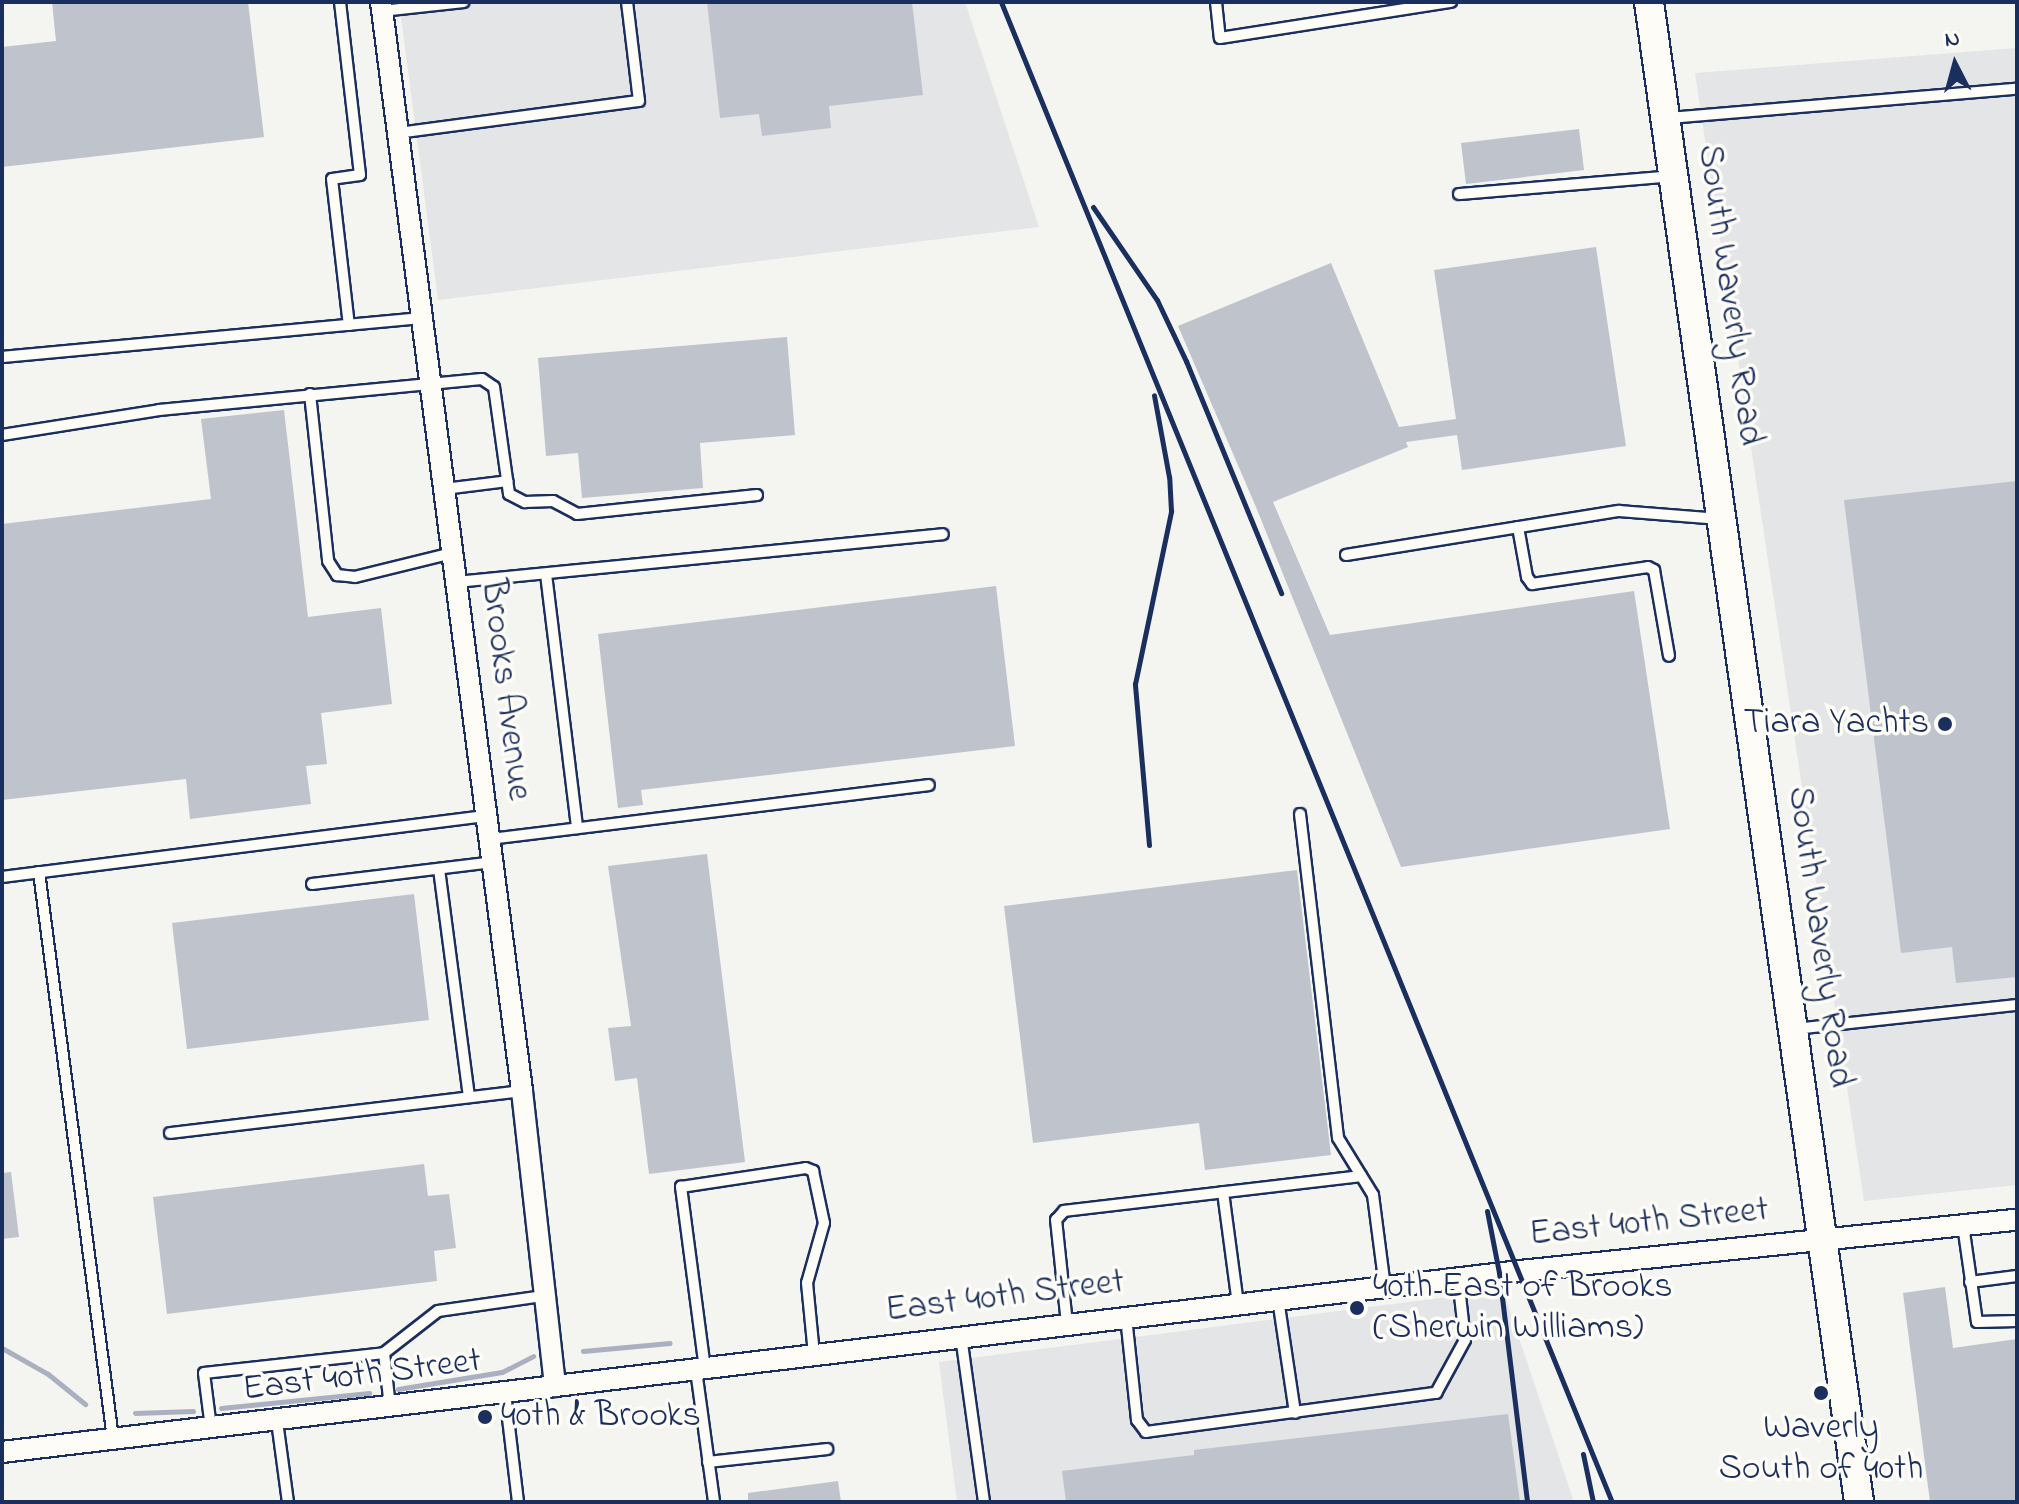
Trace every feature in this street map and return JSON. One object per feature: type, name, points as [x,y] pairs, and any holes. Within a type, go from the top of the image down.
[{"type":"main road","name":"South Waverly Road","points":[[1649,2],[1859,1502]]},
{"type":"street","name":"Brooks Avenue","points":[[381,7],[522,1091],[555,1386]]},
{"type":"street","name":"East 40th Street","points":[[2,1452],[1458,1278],[2017,1220]]},
{"type":"lane","points":[[340,2],[360,175],[332,179],[349,325]]},
{"type":"lane","points":[[381,7],[464,2]]},
{"type":"lane","points":[[398,133],[639,101],[627,2]]},
{"type":"lane","points":[[1216,2],[1220,38],[1451,2]]},
{"type":"lane","points":[[1666,118],[2017,89]]},
{"type":"lane","points":[[1459,194],[1674,176]]},
{"type":"lane","points":[[2,357],[422,318]]},
{"type":"lane","points":[[2,435],[159,410],[482,379],[494,387],[509,494],[525,502],[553,501],[577,514],[757,495]]},
{"type":"lane","points":[[310,394],[328,561],[337,575],[355,577],[453,553]]},
{"type":"lane","points":[[444,489],[508,481]]},
{"type":"lane","points":[[1346,555],[1619,511],[1722,519]]},
{"type":"lane","points":[[1518,527],[1527,577],[1532,584],[1648,567],[1654,570],[1669,656]]},
{"type":"lane","points":[[456,582],[943,534]]},
{"type":"lane","points":[[546,574],[577,828]]},
{"type":"lane","points":[[490,839],[929,785]]},
{"type":"lane","points":[[1300,814],[1338,1138],[1373,1195],[1385,1287]]},
{"type":"lane","points":[[2,877],[487,816]]},
{"type":"lane","points":[[312,884],[493,862]]},
{"type":"lane","points":[[439,869],[469,1097]]},
{"type":"lane","points":[[39,872],[113,1439]]},
{"type":"lane","points":[[1793,1029],[2017,1005]]},
{"type":"lane","points":[[170,1133],[522,1091]]},
{"type":"lane","points":[[714,1502],[681,1187],[806,1168],[813,1171],[824,1223],[807,1283],[814,1355]]},
{"type":"lane","points":[[1067,1324],[1056,1220],[1059,1214],[1361,1176]]},
{"type":"lane","points":[[1223,1192],[1238,1304]]},
{"type":"lane","points":[[1963,1225],[1977,1322],[2017,1321]]},
{"type":"lane","points":[[1970,1282],[2017,1276]]},
{"type":"lane","points":[[1126,1317],[1137,1420],[1146,1432],[1436,1393],[1465,1340],[1458,1278]]},
{"type":"lane","points":[[211,1428],[204,1373],[384,1353],[438,1311],[544,1296]]},
{"type":"lane","points":[[1278,1299],[1295,1413]]},
{"type":"lane","points":[[961,1336],[984,1502]]},
{"type":"lane","points":[[384,1353],[390,1407]]},
{"type":"lane","points":[[505,1393],[518,1502]]},
{"type":"lane","points":[[277,1421],[288,1502]]},
{"type":"lane","points":[[708,1462],[827,1449]]},
{"type":"shaded area","points":[[399,2],[965,2],[1039,227],[438,300]]},
{"type":"shaded area","points":[[2017,48],[2017,1185],[1864,1201],[1695,73]]},
{"type":"shaded area","points":[[1503,1290],[1574,1502],[957,1502],[939,1362]]},
{"type":"building","points":[[52,2],[248,2],[264,137],[2,167],[2,47],[56,41]]},
{"type":"building","points":[[707,2],[912,2],[923,95],[829,106],[831,128],[762,136],[759,114],[720,118]]},
{"type":"building","points":[[1579,129],[1584,170],[1466,184],[1461,143]]},
{"type":"building","points":[[1596,247],[1626,446],[1462,470],[1457,435],[1406,442],[1408,447],[1273,502],[1330,635],[1634,591],[1670,829],[1401,867],[1256,507],[1178,326],[1331,263],[1399,427],[1456,419],[1434,270]]},
{"type":"building","points":[[787,337],[795,435],[700,443],[703,488],[582,498],[578,453],[546,456],[538,358]]},
{"type":"building","points":[[284,410],[308,617],[381,608],[392,704],[321,713],[327,764],[306,766],[311,804],[190,819],[186,779],[2,800],[2,524],[211,499],[201,419]]},
{"type":"building","name":"Tiara Yachts","points":[[2017,481],[2017,977],[1956,983],[1952,947],[1901,953],[1844,500]]},
{"type":"building","points":[[996,586],[1015,746],[641,790],[643,805],[618,808],[598,634]]},
{"type":"building","points":[[707,854],[745,1162],[649,1174],[637,1078],[615,1081],[608,1028],[631,1026],[608,866]]},
{"type":"building","points":[[1297,870],[1331,1155],[1205,1170],[1199,1123],[1033,1143],[1004,906]]},
{"type":"building","points":[[414,894],[429,1020],[187,1049],[172,923]]},
{"type":"building","points":[[424,1164],[428,1196],[449,1194],[456,1248],[434,1251],[437,1281],[167,1314],[153,1197]]},
{"type":"building","points":[[11,1172],[19,1237],[2,1239],[2,1173]]},
{"type":"building","points":[[1945,1287],[1953,1348],[2017,1339],[2017,1502],[1930,1502],[1903,1293]]},
{"type":"building","points":[[1508,1414],[1520,1502],[1066,1502],[1062,1471],[1194,1455],[1194,1450]]},
{"type":"building","points":[[838,1481],[841,1502],[748,1502],[748,1493]]},
{"type":"waterway","points":[[583,1351],[670,1343]]},
{"type":"waterway","points":[[2,1348],[48,1374],[85,1404]]},
{"type":"waterway","points":[[398,1389],[502,1372],[533,1356]]},
{"type":"waterway","points":[[221,1408],[369,1393]]},
{"type":"waterway","points":[[135,1413],[193,1411]]},
{"type":"railway","points":[[1001,2],[1612,1502]]},
{"type":"railway","points":[[1093,207],[1157,300],[1186,361],[1281,593]]},
{"type":"railway","points":[[1149,845],[1135,684],[1171,511],[1169,477],[1154,395]]},
{"type":"railway","points":[[1487,1211],[1499,1273],[1527,1502]]},
{"type":"railway","points":[[1583,1454],[1593,1502]]},
{"type":"place","name":"Tiara Yachts","points":[[1945,724]]},
{"type":"place","name":"40th East of Brooks (Sherwin Williams)","points":[[1357,1308]]},
{"type":"place","name":"Waverly South of 40th","points":[[1821,1393]]},
{"type":"place","name":"40th & Brooks","points":[[485,1417]]}]
